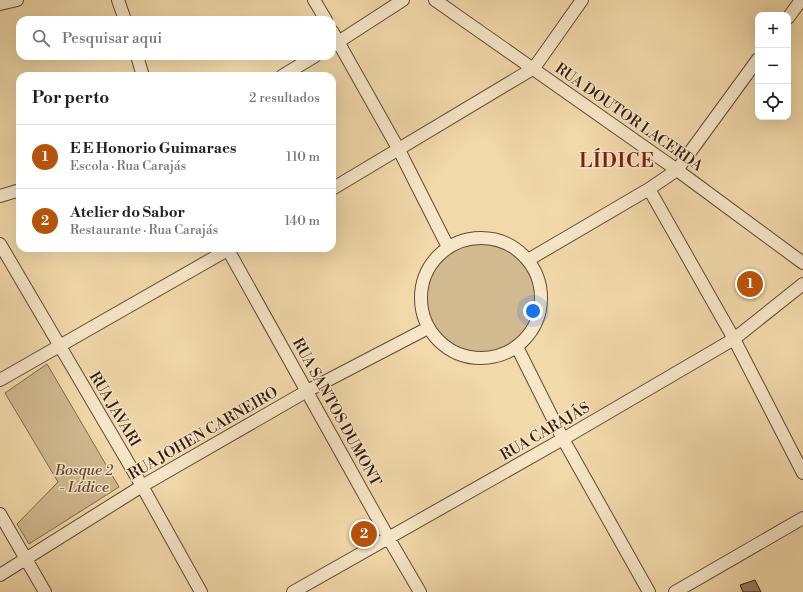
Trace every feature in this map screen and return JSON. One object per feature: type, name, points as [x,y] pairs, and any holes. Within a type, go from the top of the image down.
[{"type":"street","points":[[0,4],[17,0]]},
{"type":"street","points":[[118,0],[124,16]]},
{"type":"street","points":[[314,0],[324,16]]},
{"type":"street","points":[[336,43],[402,0]]},
{"type":"street","name":"RUA DOUTOR LACERDA","points":[[435,0],[534,68],[677,170],[803,263]]},
{"type":"street","points":[[336,187],[534,68],[582,0]]},
{"type":"street","points":[[791,14],[801,0]]},
{"type":"street","points":[[336,46],[399,150],[448,247]]},
{"type":"street","points":[[138,60],[142,72]]},
{"type":"street","points":[[289,72],[308,60]]},
{"type":"street","points":[[528,260],[649,190],[677,170],[755,63]]},
{"type":"street","points":[[649,190],[734,339],[803,474]]},
{"type":"street","points":[[0,196],[16,191]]},
{"type":"street","points":[[482,238],[499,240],[515,248],[528,260],[536,272],[542,299],[540,313],[535,326],[517,347],[498,356],[478,358],[458,354],[441,344],[428,328],[421,311],[420,293],[425,275],[434,259],[448,247],[470,239],[482,238]]},
{"type":"street","name":"RUA JAVARI","points":[[0,244],[142,486],[201,592]]},
{"type":"street","points":[[0,380],[224,252]]},
{"type":"street","name":"RUA SANTOS DUMONT","points":[[231,252],[389,539],[420,592]]},
{"type":"street","name":"RUA CARAJÁS","points":[[293,592],[389,539],[734,339],[803,284]]},
{"type":"street","name":"RUA JOHEN CARNEIRO","points":[[0,576],[142,486],[307,390],[428,328]]},
{"type":"street","points":[[517,347],[563,439],[649,592]]},
{"type":"street","points":[[0,514],[45,592]]},
{"type":"street","points":[[674,592],[803,518]]},
{"type":"green space","points":[[481,240],[503,244],[513,249],[522,257],[530,266],[535,276],[539,298],[535,320],[530,330],[522,339],[513,347],[503,352],[481,356],[459,352],[449,347],[440,339],[432,330],[427,320],[423,298],[427,276],[432,266],[440,257],[449,249],[459,244]]},
{"type":"green space","name":"Bosque 2 - Lídice","points":[[47,364],[119,487],[29,544],[17,524],[58,482],[5,393]]},
{"type":"building","points":[[755,580],[761,592],[743,592],[740,585]]},
{"type":"place","name":"E E Honorio Guimaraes","points":[[750,284]]},
{"type":"place","name":"Atelier do Sabor","points":[[364,534]]},
{"type":"district","name":"LÍDICE","points":[[617,160]]}]
